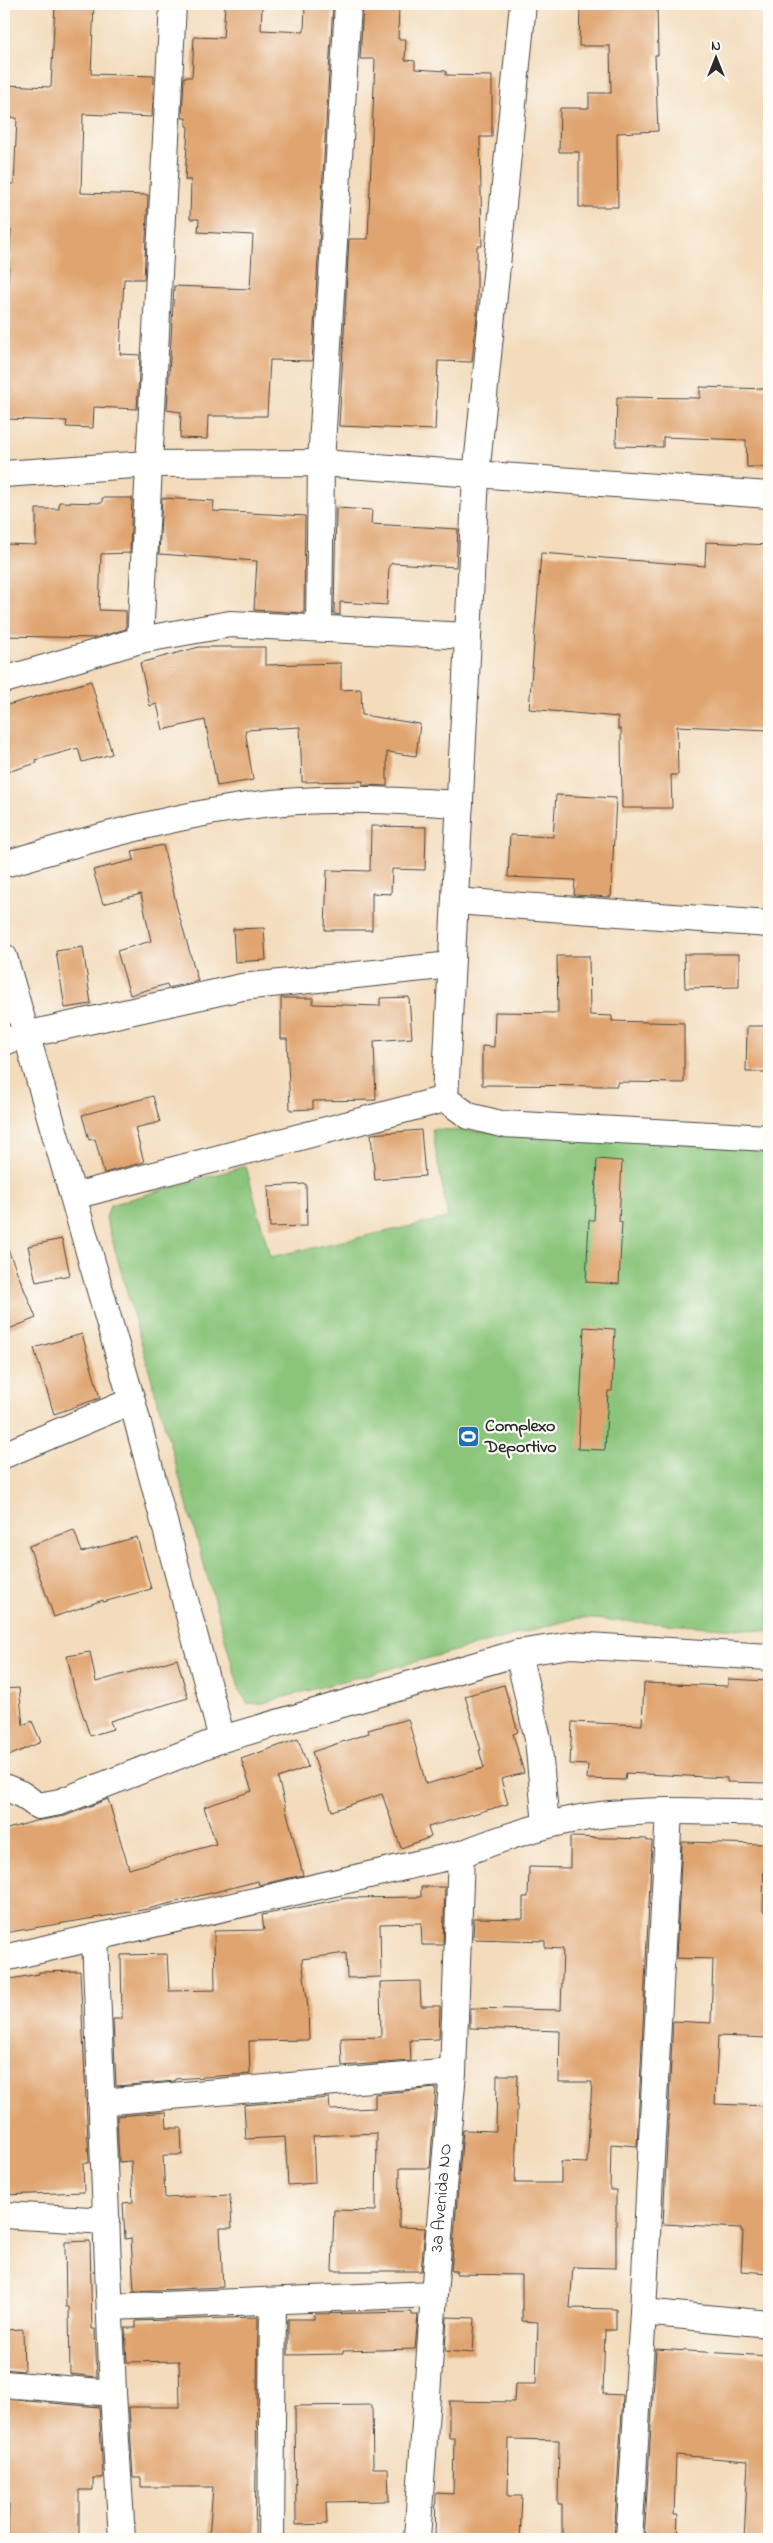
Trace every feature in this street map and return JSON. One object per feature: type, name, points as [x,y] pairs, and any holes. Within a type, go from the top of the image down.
[{"type":"street","points":[[140,640],[173,4]]},
{"type":"street","points":[[319,627],[321,463],[348,4]]},
{"type":"street","points":[[445,1099],[476,476],[523,4]]},
{"type":"street","points":[[4,474],[148,464],[321,463],[476,476],[769,495]]},
{"type":"street","points":[[4,680],[140,640],[230,624],[468,636]]},
{"type":"street","points":[[4,864],[134,828],[241,807],[350,799],[460,804]]},
{"type":"street","points":[[455,901],[769,924]]},
{"type":"street","points":[[4,958],[14,1038],[74,1196],[132,1401],[222,1739]]},
{"type":"street","points":[[14,1038],[242,987],[451,965]]},
{"type":"street","points":[[74,1196],[445,1099],[469,1116],[500,1124],[769,1138]]},
{"type":"street","points":[[4,1455],[132,1401]]},
{"type":"street","points":[[4,1787],[21,1794],[38,1806],[60,1802],[222,1739],[518,1653],[571,1645],[769,1657]]},
{"type":"street","points":[[518,1653],[538,1739],[546,1825]]},
{"type":"street","points":[[629,2539],[644,2312],[670,1811]]},
{"type":"street","points":[[4,1958],[461,1854],[502,1838],[546,1825],[601,1815],[670,1811],[769,1813]]},
{"type":"street","name":"3a Avenida NO","points":[[416,2539],[453,2072],[461,1854]]},
{"type":"street","points":[[95,1937],[113,2393],[122,2539]]},
{"type":"street","points":[[101,2102],[453,2072]]},
{"type":"street","points":[[4,2215],[107,2221]]},
{"type":"street","points":[[110,2308],[434,2294]]},
{"type":"street","points":[[271,2539],[273,2301]]},
{"type":"street","points":[[644,2312],[769,2324]]},
{"type":"street","points":[[4,2384],[113,2393]]},
{"type":"green space","name":"Complexo Deportivo","points":[[432,1129],[769,1147],[769,1631],[577,1618],[259,1704],[248,1703],[240,1692],[106,1218],[110,1205],[246,1166],[270,1257],[448,1218]]},
{"type":"building","points":[[55,4],[94,4],[91,74],[154,76],[152,117],[83,114],[81,193],[148,195],[144,279],[124,279],[120,354],[140,355],[137,409],[94,407],[93,428],[66,427],[67,421],[4,419],[4,282],[8,282],[11,230],[6,230],[7,184],[14,184],[17,118],[4,117],[4,85],[51,87]]},
{"type":"building","points":[[305,4],[333,4],[312,361],[270,360],[267,416],[208,416],[207,439],[180,438],[181,412],[167,410],[174,286],[250,289],[253,235],[198,232],[199,219],[190,219],[191,180],[185,180],[188,126],[186,126],[186,118],[182,118],[184,77],[192,77],[194,37],[223,38],[225,5],[262,7],[261,30],[304,32]]},
{"type":"building","points":[[363,4],[399,4],[398,39],[406,39],[405,60],[415,61],[415,69],[446,71],[446,75],[492,76],[492,137],[480,137],[482,246],[477,246],[477,315],[472,362],[438,361],[435,430],[339,426],[349,239],[368,239],[375,59],[360,59]]},
{"type":"building","points":[[580,4],[657,4],[658,55],[655,55],[658,131],[617,133],[618,207],[579,207],[579,152],[559,152],[560,108],[589,108],[589,93],[611,93],[610,46],[579,46]]},
{"type":"building","points":[[700,387],[769,389],[769,467],[747,467],[746,440],[663,437],[663,447],[616,446],[617,397],[700,398]]},
{"type":"building","points":[[102,498],[132,498],[130,553],[101,554],[99,610],[126,611],[126,629],[95,638],[4,636],[4,544],[36,545],[36,509],[59,509],[59,502],[102,503]]},
{"type":"building","points":[[162,498],[214,501],[213,511],[305,516],[304,613],[254,610],[257,561],[159,554]]},
{"type":"building","points":[[336,508],[372,510],[371,524],[458,529],[456,567],[392,563],[389,566],[387,605],[340,602],[340,615],[334,614]]},
{"type":"building","points":[[706,542],[769,545],[769,730],[677,726],[678,775],[671,775],[672,808],[622,808],[621,729],[618,729],[618,717],[529,709],[541,553],[705,566]]},
{"type":"building","points":[[199,647],[265,647],[265,665],[341,663],[341,690],[361,689],[362,715],[420,724],[416,756],[387,752],[387,786],[363,785],[363,781],[302,782],[300,727],[245,730],[253,780],[217,786],[205,720],[163,730],[157,704],[150,706],[140,663]]},
{"type":"building","points":[[91,681],[112,754],[82,762],[78,748],[36,760],[37,763],[4,773],[4,706]]},
{"type":"building","points":[[556,795],[616,798],[611,897],[574,895],[575,880],[508,877],[510,835],[553,837]]},
{"type":"building","points":[[371,826],[426,827],[425,870],[392,869],[391,894],[372,893],[372,930],[325,930],[327,870],[370,871]]},
{"type":"building","points":[[163,845],[177,908],[198,981],[168,988],[167,984],[130,995],[117,951],[151,941],[141,894],[103,904],[93,870],[134,860],[132,851]]},
{"type":"building","points":[[264,928],[266,960],[235,962],[233,929]]},
{"type":"building","points":[[83,947],[91,1004],[65,1008],[56,951]]},
{"type":"building","points":[[684,954],[739,954],[739,987],[685,988]]},
{"type":"building","points":[[557,956],[589,956],[590,1015],[612,1016],[612,1021],[684,1023],[684,1083],[617,1082],[617,1086],[482,1085],[482,1046],[494,1047],[495,1012],[558,1013]]},
{"type":"building","points":[[409,997],[412,1038],[374,1041],[376,1100],[313,1101],[313,1109],[290,1110],[287,1039],[281,1039],[281,998],[313,998],[313,1004],[380,1006],[380,998]]},
{"type":"building","points":[[747,1026],[768,1026],[768,1072],[746,1072]]},
{"type":"building","points":[[153,1096],[160,1122],[135,1128],[144,1162],[104,1173],[95,1139],[89,1140],[82,1115]]},
{"type":"building","points":[[421,1130],[425,1176],[375,1180],[371,1134]]},
{"type":"building","points":[[597,1159],[622,1161],[619,1221],[622,1222],[619,1284],[586,1282],[589,1220],[594,1220]]},
{"type":"building","points":[[306,1184],[307,1226],[270,1227],[268,1186]]},
{"type":"building","points":[[62,1239],[70,1275],[36,1282],[28,1246]]},
{"type":"building","points":[[4,1240],[36,1318],[4,1331]]},
{"type":"building","points":[[584,1327],[615,1329],[612,1391],[608,1391],[605,1450],[578,1449]]},
{"type":"building","points":[[82,1334],[100,1398],[54,1414],[34,1348]]},
{"type":"building","points":[[74,1530],[82,1552],[137,1537],[151,1589],[103,1602],[103,1600],[54,1617],[29,1546]]},
{"type":"building","points":[[90,1652],[96,1682],[177,1659],[188,1698],[110,1721],[113,1729],[90,1736],[74,1688],[67,1656]]},
{"type":"building","points":[[728,1679],[769,1681],[769,1783],[727,1782],[727,1778],[626,1773],[625,1780],[587,1779],[588,1765],[570,1764],[572,1722],[642,1725],[644,1683],[728,1686]]},
{"type":"building","points":[[504,1685],[518,1732],[513,1734],[524,1773],[501,1779],[508,1804],[428,1827],[431,1837],[401,1848],[382,1794],[332,1811],[312,1752],[369,1733],[368,1730],[408,1719],[426,1784],[484,1768],[479,1750],[481,1750],[465,1696]]},
{"type":"building","points":[[19,1688],[23,1725],[32,1721],[41,1742],[4,1758],[4,1689]]},
{"type":"building","points":[[298,1739],[308,1767],[278,1778],[303,1875],[259,1885],[258,1881],[148,1909],[4,1933],[4,1830],[35,1821],[65,1816],[108,1799],[129,1869],[216,1844],[204,1807],[252,1791],[241,1759]]},
{"type":"building","points":[[570,1837],[647,1839],[647,1841],[652,1841],[637,2146],[611,2144],[610,2190],[616,2190],[616,2268],[573,2267],[570,2308],[616,2309],[616,2330],[605,2330],[603,2394],[623,2395],[614,2539],[562,2539],[562,2504],[558,2504],[559,2440],[509,2439],[508,2496],[522,2496],[520,2539],[435,2539],[436,2493],[453,2494],[454,2438],[449,2438],[449,2401],[514,2402],[515,2384],[536,2384],[538,2322],[522,2321],[522,2275],[456,2274],[456,2271],[451,2271],[463,2130],[496,2131],[497,2075],[518,2075],[515,2183],[561,2183],[561,2162],[587,2163],[592,2082],[559,2082],[560,2031],[470,2028],[470,2008],[561,2010],[563,1949],[545,1948],[545,1941],[473,1939],[474,1918],[523,1919],[523,1897],[528,1897],[529,1867],[570,1868]]},
{"type":"building","points":[[682,1842],[764,1844],[763,1911],[769,1912],[769,2038],[718,2036],[715,2104],[768,2106],[769,2273],[741,2271],[743,2231],[741,2231],[741,2228],[663,2224],[673,2021],[711,2023],[713,1959],[676,1958]]},
{"type":"building","points":[[421,1887],[445,1887],[443,1945],[422,1945],[421,1923],[380,1924],[381,1977],[347,1978],[346,1953],[302,1959],[308,2008],[309,2040],[249,2041],[250,2074],[175,2079],[175,2081],[116,2086],[113,2019],[122,2019],[121,1955],[167,1954],[169,1991],[215,1990],[214,1931],[264,1930],[262,1915],[346,1898],[421,1897]]},
{"type":"building","points":[[80,1971],[89,2163],[83,2163],[84,2192],[4,2195],[4,1980],[39,1974],[39,1972]]},
{"type":"building","points":[[420,1981],[421,2006],[440,2006],[439,2039],[410,2040],[411,2061],[342,2066],[341,2038],[381,2037],[380,1982]]},
{"type":"building","points":[[436,2088],[430,2168],[400,2168],[399,2227],[425,2228],[421,2271],[332,2271],[334,2210],[376,2211],[377,2133],[313,2136],[315,2183],[288,2185],[285,2137],[246,2139],[244,2105],[329,2098],[330,2110],[375,2108],[375,2094]]},
{"type":"building","points":[[166,2112],[167,2128],[181,2128],[182,2155],[163,2155],[165,2198],[230,2195],[232,2228],[220,2228],[223,2287],[134,2291],[131,2238],[125,2239],[123,2203],[133,2202],[131,2161],[119,2162],[117,2116]]},
{"type":"building","points":[[90,2241],[92,2329],[95,2329],[97,2377],[70,2374],[69,2307],[66,2307],[65,2242]]},
{"type":"building","points":[[412,2312],[412,2315],[418,2315],[415,2349],[343,2351],[343,2354],[288,2355],[288,2319],[314,2319],[314,2314]]},
{"type":"building","points":[[258,2317],[255,2539],[209,2539],[213,2487],[141,2487],[141,2478],[133,2478],[129,2407],[180,2407],[179,2361],[127,2362],[125,2328],[136,2328],[136,2321]]},
{"type":"building","points":[[447,2317],[475,2318],[473,2353],[445,2351]]},
{"type":"building","points":[[23,2329],[24,2371],[4,2369],[4,2330]]},
{"type":"building","points":[[656,2349],[769,2356],[769,2539],[744,2539],[748,2461],[676,2455],[674,2515],[678,2515],[677,2539],[644,2539]]},
{"type":"building","points":[[4,2399],[99,2407],[103,2478],[93,2478],[93,2490],[79,2490],[79,2536],[74,2536],[74,2539],[8,2539],[9,2504],[4,2504]]},
{"type":"building","points":[[372,2405],[373,2468],[388,2468],[389,2501],[326,2502],[327,2524],[296,2525],[295,2406]]},
{"type":"place","name":"Complexo Deportivo","points":[[469,1437]]}]
